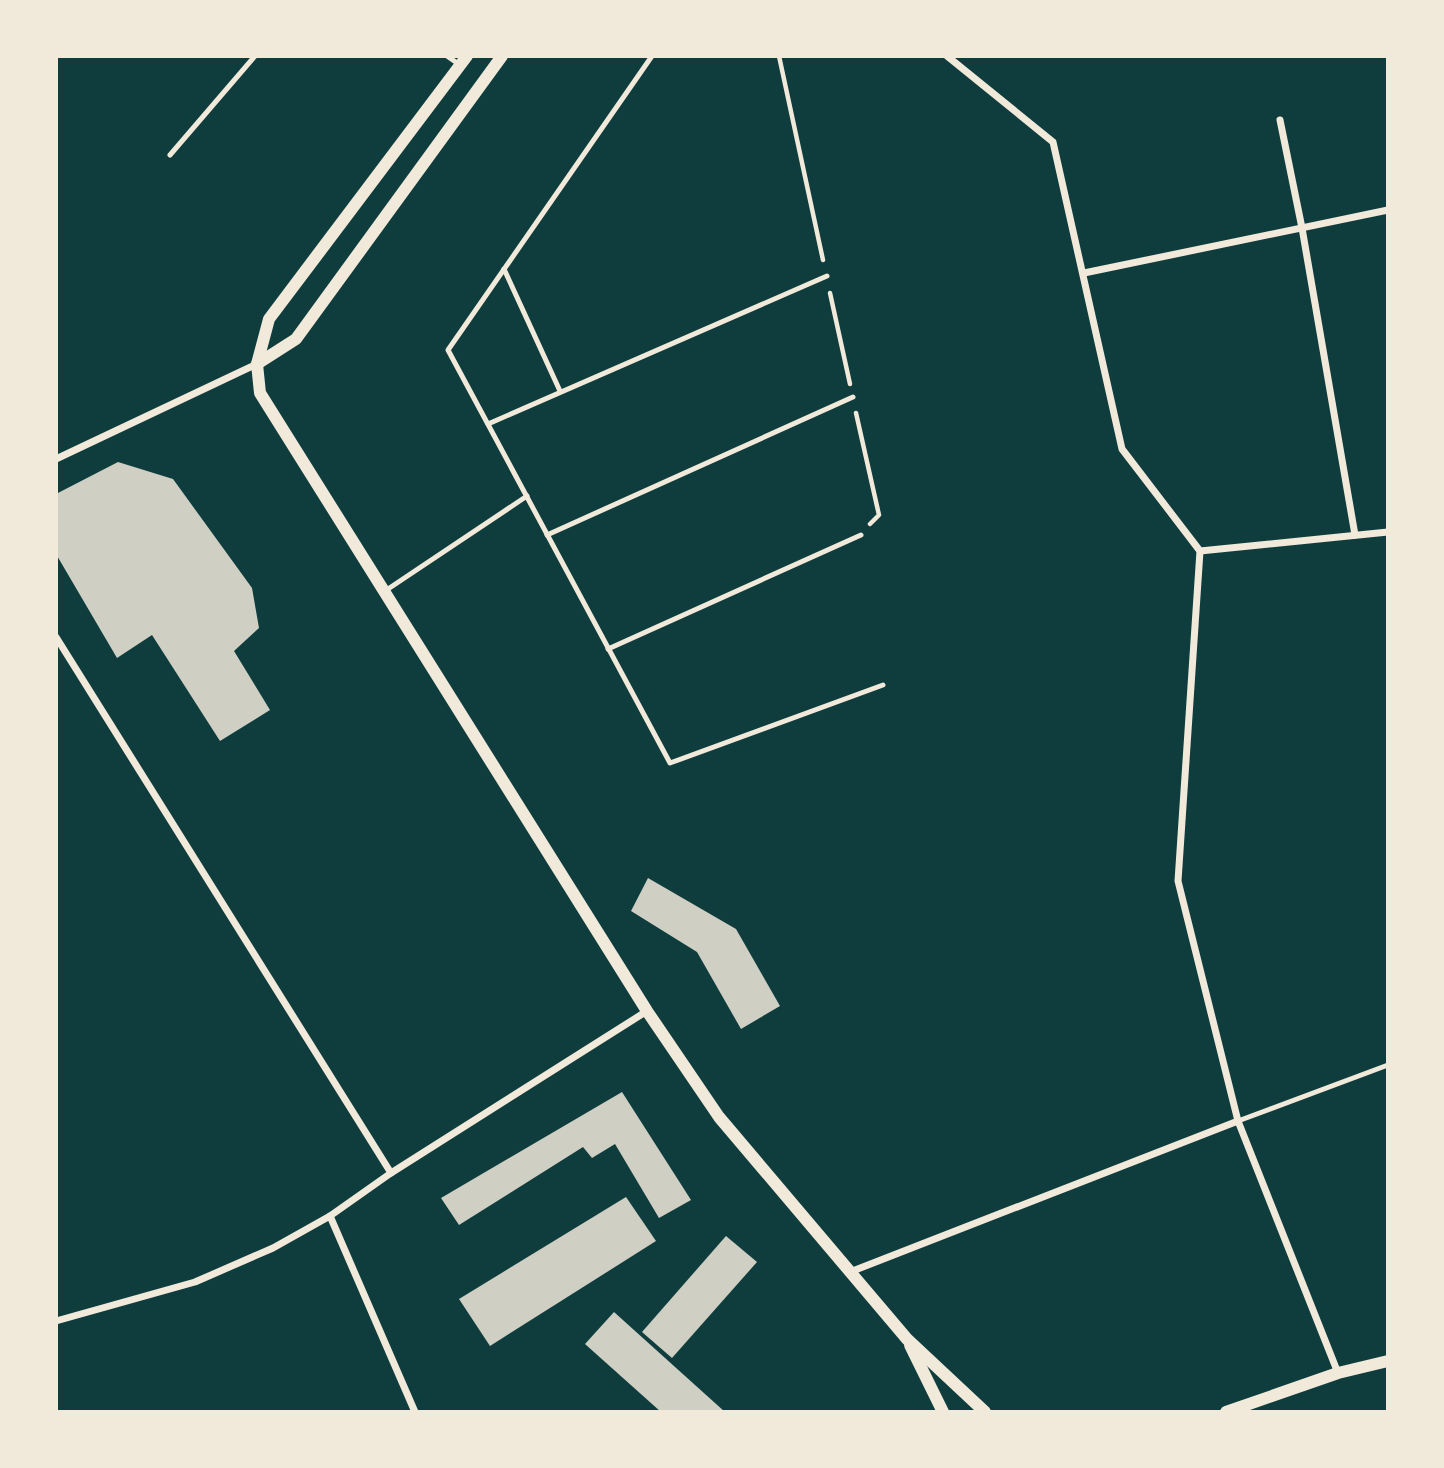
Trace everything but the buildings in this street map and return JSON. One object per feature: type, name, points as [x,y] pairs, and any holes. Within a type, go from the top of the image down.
[{"type":"street","points":[[56,459],[257,364],[296,339],[502,56]]},
{"type":"street","points":[[947,56],[1053,142],[1122,449],[1200,551],[1178,881],[1238,1121],[1338,1373]]},
{"type":"street","points":[[463,61],[269,319],[257,364],[260,393],[647,1011],[712,1109],[907,1339],[985,1412]]},
{"type":"street","points":[[1280,120],[1302,228],[1354,536]]},
{"type":"street","points":[[1084,273],[1388,210]]},
{"type":"street","points":[[1200,551],[1388,532]]},
{"type":"street","points":[[56,637],[391,1173]]},
{"type":"street","points":[[56,1321],[195,1282],[273,1248],[330,1216],[391,1173],[647,1011]]},
{"type":"street","points":[[850,1272],[1238,1121]]},
{"type":"street","points":[[330,1216],[415,1412]]},
{"type":"street","points":[[907,1339],[943,1412]]},
{"type":"street","points":[[1226,1412],[1338,1373],[1388,1361]]},
{"type":"lane","points":[[170,155],[255,56]]},
{"type":"lane","points":[[447,56],[463,61]]},
{"type":"lane","points":[[652,56],[448,350],[670,764],[883,685]]},
{"type":"lane","points":[[504,269],[560,391]]},
{"type":"lane","points":[[488,424],[827,276]]},
{"type":"lane","points":[[547,535],[853,397]]},
{"type":"lane","points":[[385,591],[527,496]]},
{"type":"lane","points":[[608,649],[861,535]]},
{"type":"lane","points":[[1238,1121],[1388,1065]]},
{"type":"path","points":[[779,56],[878,514],[861,535]]}]
